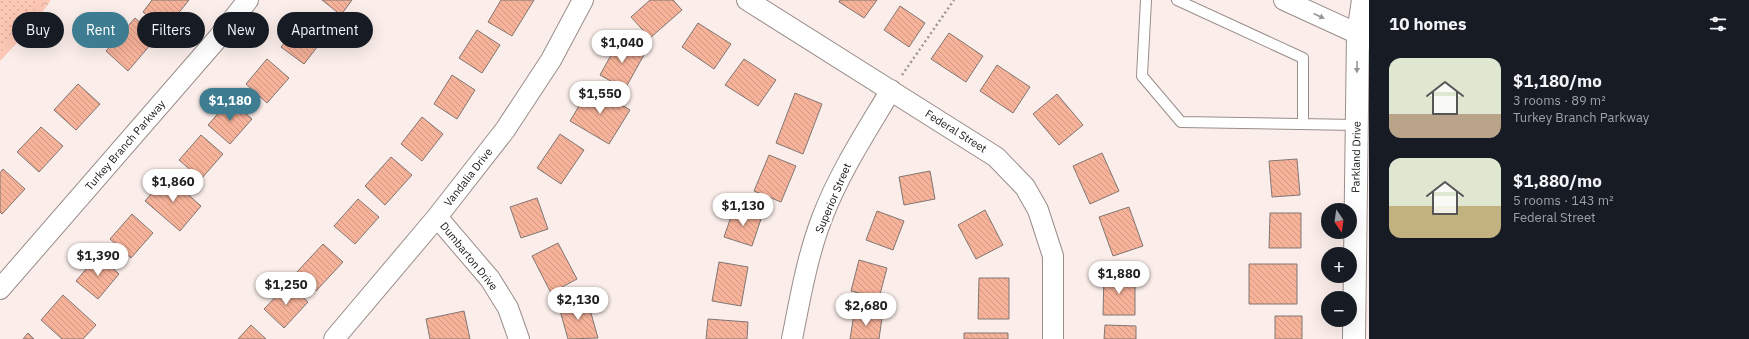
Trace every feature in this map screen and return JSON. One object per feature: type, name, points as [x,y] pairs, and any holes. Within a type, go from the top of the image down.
[{"type":"street","name":"Turkey Branch Parkway","points":[[0,289],[218,38],[248,0]]},
{"type":"street","name":"Vandalia Drive","points":[[334,339],[437,217],[504,130],[551,60],[583,0]]},
{"type":"street","name":"Federal Street","points":[[748,0],[996,157],[1025,187],[1038,210],[1052,256],[1053,339]]},
{"type":"street","points":[[1284,0],[1363,36]]},
{"type":"street","name":"Parkland Drive","points":[[1354,339],[1357,125],[1363,36],[1363,0]]},
{"type":"street","name":"Superior Street","points":[[792,339],[806,270],[821,219],[843,170],[891,90]]},
{"type":"street","name":"Dumbarton Drive","points":[[437,217],[490,279],[508,308],[520,339]]},
{"type":"lane","points":[[1146,0],[1142,76],[1181,122],[1357,125]]},
{"type":"lane","points":[[1177,0],[1303,58],[1303,124]]},
{"type":"path","points":[[891,90],[954,0]]},
{"type":"green space","points":[[0,0],[51,0],[42,12],[12,12],[12,48],[0,61]]},
{"type":"green space","points":[[0,0],[42,0],[32,12],[12,12],[12,38],[0,53]]},
{"type":"building","points":[[152,0],[189,0],[179,12],[143,12]]},
{"type":"building","points":[[322,0],[352,0],[343,12],[337,12]]},
{"type":"building","points":[[501,0],[534,0],[512,36],[488,22]]},
{"type":"building","points":[[650,0],[673,0],[682,10],[650,38],[631,17]]},
{"type":"building","points":[[840,0],[877,0],[864,18],[839,2]]},
{"type":"building","points":[[900,6],[925,23],[909,47],[884,30]]},
{"type":"building","points":[[135,18],[137,20],[137,48],[148,48],[128,71],[106,51],[109,48],[129,48],[129,25]]},
{"type":"building","points":[[698,23],[731,44],[714,69],[682,47]]},
{"type":"building","points":[[477,30],[500,45],[482,73],[459,58]]},
{"type":"building","points":[[949,33],[983,56],[966,82],[931,59]]},
{"type":"building","points":[[620,39],[645,53],[625,89],[600,75]]},
{"type":"building","points":[[282,48],[316,48],[304,64]]},
{"type":"building","points":[[267,59],[289,78],[267,103],[246,84]]},
{"type":"building","points":[[744,59],[776,80],[758,106],[725,85]]},
{"type":"building","points":[[997,65],[1030,87],[1013,113],[980,91]]},
{"type":"building","points":[[452,75],[475,90],[457,119],[434,104]]},
{"type":"building","points":[[78,84],[100,104],[76,130],[54,110]]},
{"type":"building","points":[[591,86],[630,110],[609,144],[570,121]]},
{"type":"building","points":[[795,93],[822,104],[803,154],[776,143]]},
{"type":"building","points":[[1057,94],[1083,125],[1059,145],[1033,114]]},
{"type":"building","points":[[230,100],[252,119],[230,144],[208,125]]},
{"type":"building","points":[[422,117],[443,134],[422,161],[401,144]]},
{"type":"building","points":[[41,127],[63,146],[39,172],[17,152]]},
{"type":"building","points":[[560,134],[584,150],[561,184],[537,168]]},
{"type":"building","points":[[201,135],[223,154],[201,179],[179,160]]},
{"type":"building","points":[[1102,153],[1119,191],[1090,204],[1073,166]]},
{"type":"building","points":[[769,155],[796,166],[781,202],[754,191]]},
{"type":"building","points":[[391,157],[412,175],[385,205],[365,186]]},
{"type":"building","points":[[1297,159],[1300,195],[1272,197],[1269,161]]},
{"type":"building","points":[[3,169],[25,189],[2,214],[0,212],[0,173]]},
{"type":"building","points":[[930,171],[935,199],[904,205],[899,177]]},
{"type":"building","points":[[167,176],[201,206],[180,231],[145,201]]},
{"type":"building","points":[[537,198],[548,229],[521,238],[510,207]]},
{"type":"building","points":[[358,199],[379,217],[355,244],[334,226]]},
{"type":"building","points":[[1129,207],[1143,246],[1113,256],[1099,217]]},
{"type":"building","points":[[734,208],[762,216],[752,246],[724,237]]},
{"type":"building","points":[[985,210],[1003,245],[976,259],[958,225]]},
{"type":"building","points":[[877,211],[904,221],[893,250],[866,240]]},
{"type":"building","points":[[1270,213],[1301,213],[1301,248],[1269,248]]},
{"type":"building","points":[[132,214],[153,233],[131,258],[110,239]]},
{"type":"building","points":[[558,243],[577,279],[551,293],[532,256]]},
{"type":"building","points":[[323,244],[343,262],[316,291],[296,273]]},
{"type":"building","points":[[98,255],[119,274],[98,299],[76,281]]},
{"type":"building","points":[[859,260],[887,268],[879,298],[851,291]]},
{"type":"building","points":[[719,262],[748,267],[741,306],[712,301]]},
{"type":"building","points":[[1249,264],[1297,264],[1297,304],[1249,304]]},
{"type":"building","points":[[1104,275],[1135,276],[1135,315],[1103,315]]},
{"type":"building","points":[[979,278],[1009,278],[1009,319],[978,319]]},
{"type":"building","points":[[288,284],[308,302],[284,328],[264,309]]},
{"type":"building","points":[[63,295],[96,325],[83,339],[62,339],[41,320]]},
{"type":"building","points":[[587,299],[598,338],[568,339],[559,307]]},
{"type":"building","points":[[464,311],[470,339],[430,339],[426,319]]},
{"type":"building","points":[[854,314],[882,318],[879,339],[850,339]]},
{"type":"building","points":[[1275,316],[1302,316],[1302,339],[1275,339]]},
{"type":"building","points":[[708,319],[748,322],[747,339],[706,339]]},
{"type":"building","points":[[251,325],[266,339],[238,339]]},
{"type":"building","points":[[1105,325],[1136,326],[1136,339],[1104,339]]},
{"type":"building","points":[[28,333],[34,339],[23,339]]},
{"type":"building","points":[[964,333],[1008,333],[1008,339],[964,339]]}]
